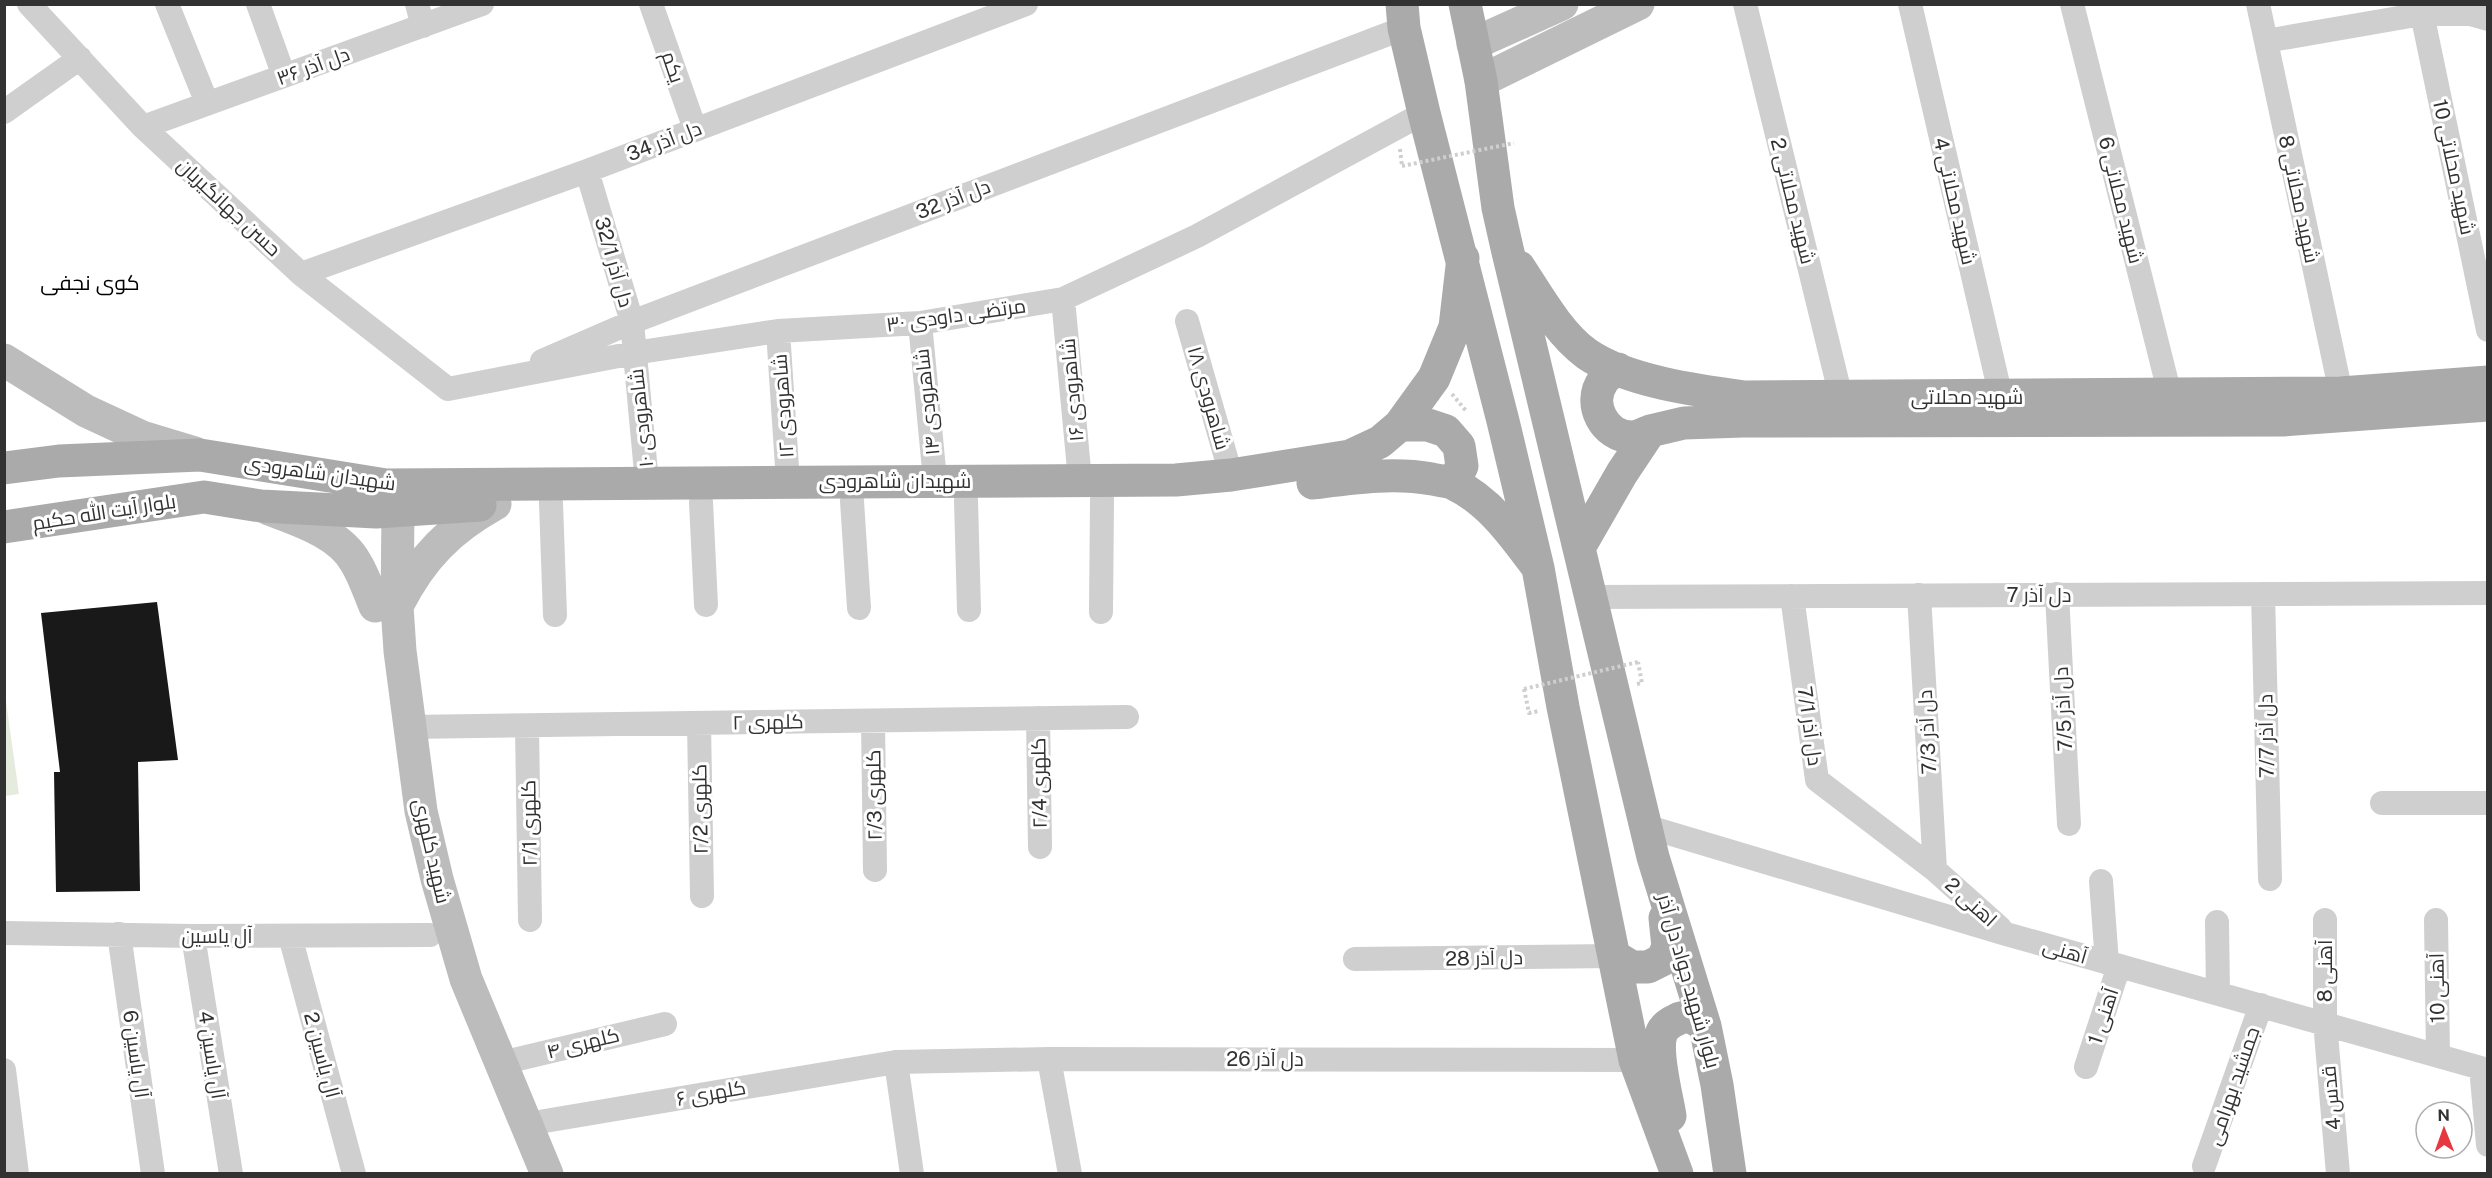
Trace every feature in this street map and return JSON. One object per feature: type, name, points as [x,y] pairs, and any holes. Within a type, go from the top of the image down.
[{"type":"main road","points":[[1465,4],[1481,81],[1498,208],[1506,248],[1580,546],[1667,928],[1668,948],[1662,960],[1648,967],[1632,967],[1614,956]]},
{"type":"main road","points":[[1473,44],[1562,4]]},
{"type":"main road","points":[[1481,81],[1638,4]]},
{"type":"main road","points":[[1401,12],[1424,113],[1538,568],[1563,707],[1635,1060],[1678,1173]]},
{"type":"main road","name":"شهید محلاتی","points":[[1506,248],[1554,320],[1587,353],[1618,369],[1694,391],[1745,397],[2001,397],[2341,393],[2487,382]]},
{"type":"main road","name":"شهیدان شاهرودی","points":[[204,497],[261,506],[387,503],[966,500],[1232,475],[1350,456],[1380,442],[1400,425],[1434,378],[1455,327],[1462,258]]},
{"type":"main road","points":[[4,360],[86,411],[142,437],[200,455]]},
{"type":"main road","name":"شهید محلاتی","points":[[1618,369],[1603,381],[1596,399],[1600,418],[1613,432],[1632,437],[1684,423],[1743,420],[2283,420],[2487,405]]},
{"type":"main road","points":[[1400,425],[1428,425],[1446,431],[1459,446],[1462,466],[1453,483]]},
{"type":"main road","points":[[1580,546],[1622,473],[1650,431]]},
{"type":"main road","points":[[4,468],[59,461],[200,455]]},
{"type":"main road","name":"شهیدان شاهرودی","points":[[200,455],[387,503],[647,483],[935,480],[1091,490],[1176,499],[1237,494],[1357,477],[1410,475],[1453,483],[1484,504],[1516,538],[1538,568]]},
{"type":"main road","name":"بلوار آیت الله حکیم","points":[[4,527],[204,497]]},
{"type":"main road","name":"شهید کلهری","points":[[387,503],[386,606],[378,653],[399,815],[440,932],[466,979],[548,1173]]},
{"type":"main road","points":[[261,506],[321,529],[355,560],[386,606],[438,544],[470,518],[495,504]]},
{"type":"main road","name":"شهید کلهری","points":[[386,606],[400,651],[409,727],[440,932],[445,986],[524,1173]]},
{"type":"main road","name":"بلوار شهید جواد دل آذر","points":[[1649,841],[1705,1026],[1717,1084],[1730,1173]]},
{"type":"main road","points":[[1678,1173],[1660,1050],[1662,1032],[1671,1022],[1682,1017],[1695,1018],[1705,1026]]},
{"type":"street","name":"حسن جهانگیریان","points":[[29,4],[143,127],[301,274],[448,389]]},
{"type":"street","points":[[167,4],[207,104]]},
{"type":"street","points":[[258,4],[284,76]]},
{"type":"street","name":"دل آذر ۳۶","points":[[143,127],[284,76],[420,15],[482,4]]},
{"type":"street","name":"یکم","points":[[651,4],[695,129]]},
{"type":"street","name":"دل آذر 34","points":[[301,274],[587,171],[1026,4]]},
{"type":"street","name":"شهید محلاتی 2","points":[[1745,4],[1841,397]]},
{"type":"street","name":"شهید محلاتی 4","points":[[1910,4],[2001,397]]},
{"type":"street","name":"شهید محلاتی 6","points":[[2072,4],[2170,394]]},
{"type":"street","name":"شهید محلاتی 8","points":[[2258,4],[2341,393]]},
{"type":"street","points":[[2266,41],[2421,9],[2470,14],[2487,20]]},
{"type":"street","name":"شهید محلاتی 10","points":[[2421,9],[2487,330]]},
{"type":"street","name":"دل آذر 32","points":[[505,377],[632,322],[1401,12]]},
{"type":"street","points":[[1506,30],[1500,39],[1501,51],[1510,60],[1523,61]]},
{"type":"street","points":[[4,112],[80,58]]},
{"type":"street","name":"۳۰ مرتضی داودی","points":[[448,389],[634,353],[778,331],[920,323],[1063,299],[1197,236],[1424,113]]},
{"type":"street","name":"دل آذر 32/1","points":[[587,171],[632,322],[634,353]]},
{"type":"street","name":"شاهرودی ۱۶","points":[[1063,299],[1091,490],[1101,612]]},
{"type":"street","name":"شاهرودی ۱۸","points":[[1187,321],[1232,475]]},
{"type":"street","name":"شاهرودی ۱۴","points":[[920,323],[935,480]]},
{"type":"street","name":"شاهرودی ۱۲","points":[[778,331],[788,482]]},
{"type":"street","name":"شاهرودی ۱۰","points":[[634,353],[647,483]]},
{"type":"street","points":[[966,500],[969,610]]},
{"type":"street","points":[[852,501],[859,608]]},
{"type":"street","points":[[701,502],[706,605]]},
{"type":"street","points":[[551,503],[555,615]]},
{"type":"street","name":"دل آذر 7","points":[[1591,597],[2487,593]]},
{"type":"street","name":"دل آذر 7/5","points":[[2057,594],[2069,824]]},
{"type":"street","name":"دل آذر 7/7","points":[[2263,594],[2270,879]]},
{"type":"street","name":"دل آذر 7/3","points":[[1919,595],[1935,870]]},
{"type":"street","name":"دل آذر 7/1","points":[[1792,596],[1817,780],[1935,870]]},
{"type":"street","name":"کلهری ۲","points":[[409,727],[1127,717]]},
{"type":"street","name":"کلهری ۲/4","points":[[1038,718],[1040,847]]},
{"type":"street","name":"کلهری ۲/3","points":[[873,721],[875,870]]},
{"type":"street","name":"کلهری ۲/2","points":[[699,723],[702,896]]},
{"type":"street","name":"کلهری ۲/1","points":[[527,726],[530,920]]},
{"type":"street","points":[[2382,803],[2487,803]]},
{"type":"street","name":"آهنی","points":[[1649,841],[2006,934],[2325,1022],[2484,1069]]},
{"type":"street","name":"اهنی 2","points":[[1935,870],[2006,934]]},
{"type":"street","points":[[2101,881],[2113,964]]},
{"type":"street","name":"آهنی 8","points":[[2325,920],[2325,1022]]},
{"type":"street","name":"آهنی 10","points":[[2436,920],[2438,1055]]},
{"type":"street","points":[[2217,921],[2217,993]]},
{"type":"street","name":"آل یاسین","points":[[4,933],[290,936],[440,932]]},
{"type":"street","name":"آل یاسین 6","points":[[119,934],[153,1173]]},
{"type":"street","name":"آل یاسین 4","points":[[193,936],[231,1173]]},
{"type":"street","name":"آل یاسین 2","points":[[290,936],[354,1173]]},
{"type":"street","name":"دل آذر 28","points":[[1355,959],[1614,956]]},
{"type":"street","name":"آهنی 1","points":[[2086,1066],[2113,964]]},
{"type":"street","name":"جمشید بهرامی","points":[[2204,1166],[2261,1005]]},
{"type":"street","name":"قدس 4","points":[[2325,1022],[2337,1173]]},
{"type":"street","name":"کلهری ۴","points":[[501,1063],[665,1024]]},
{"type":"street","points":[[1049,1059],[1070,1173]]},
{"type":"street","name":"دل آذر 26","points":[[896,1062],[1049,1059],[1635,1060]]},
{"type":"street","points":[[896,1062],[912,1173]]},
{"type":"street","name":"کلهری ۶","points":[[527,1125],[896,1062]]},
{"type":"street","points":[[2484,1069],[2487,1145]]},
{"type":"street","points":[[4,1070],[17,1173]]},
{"type":"path","points":[[1400,153],[1402,166],[1514,143]]},
{"type":"path","points":[[1529,713],[1524,689],[1638,663],[1642,683]]},
{"type":"shaded area","points":[[4,687],[19,794],[5,796],[4,796]]},
{"type":"building","points":[[157,602],[178,760],[138,762],[140,891],[56,892],[54,772],[60,772],[41,613]]},
{"type":"district","name":"کوی نجفی","points":[[90,283]]}]
